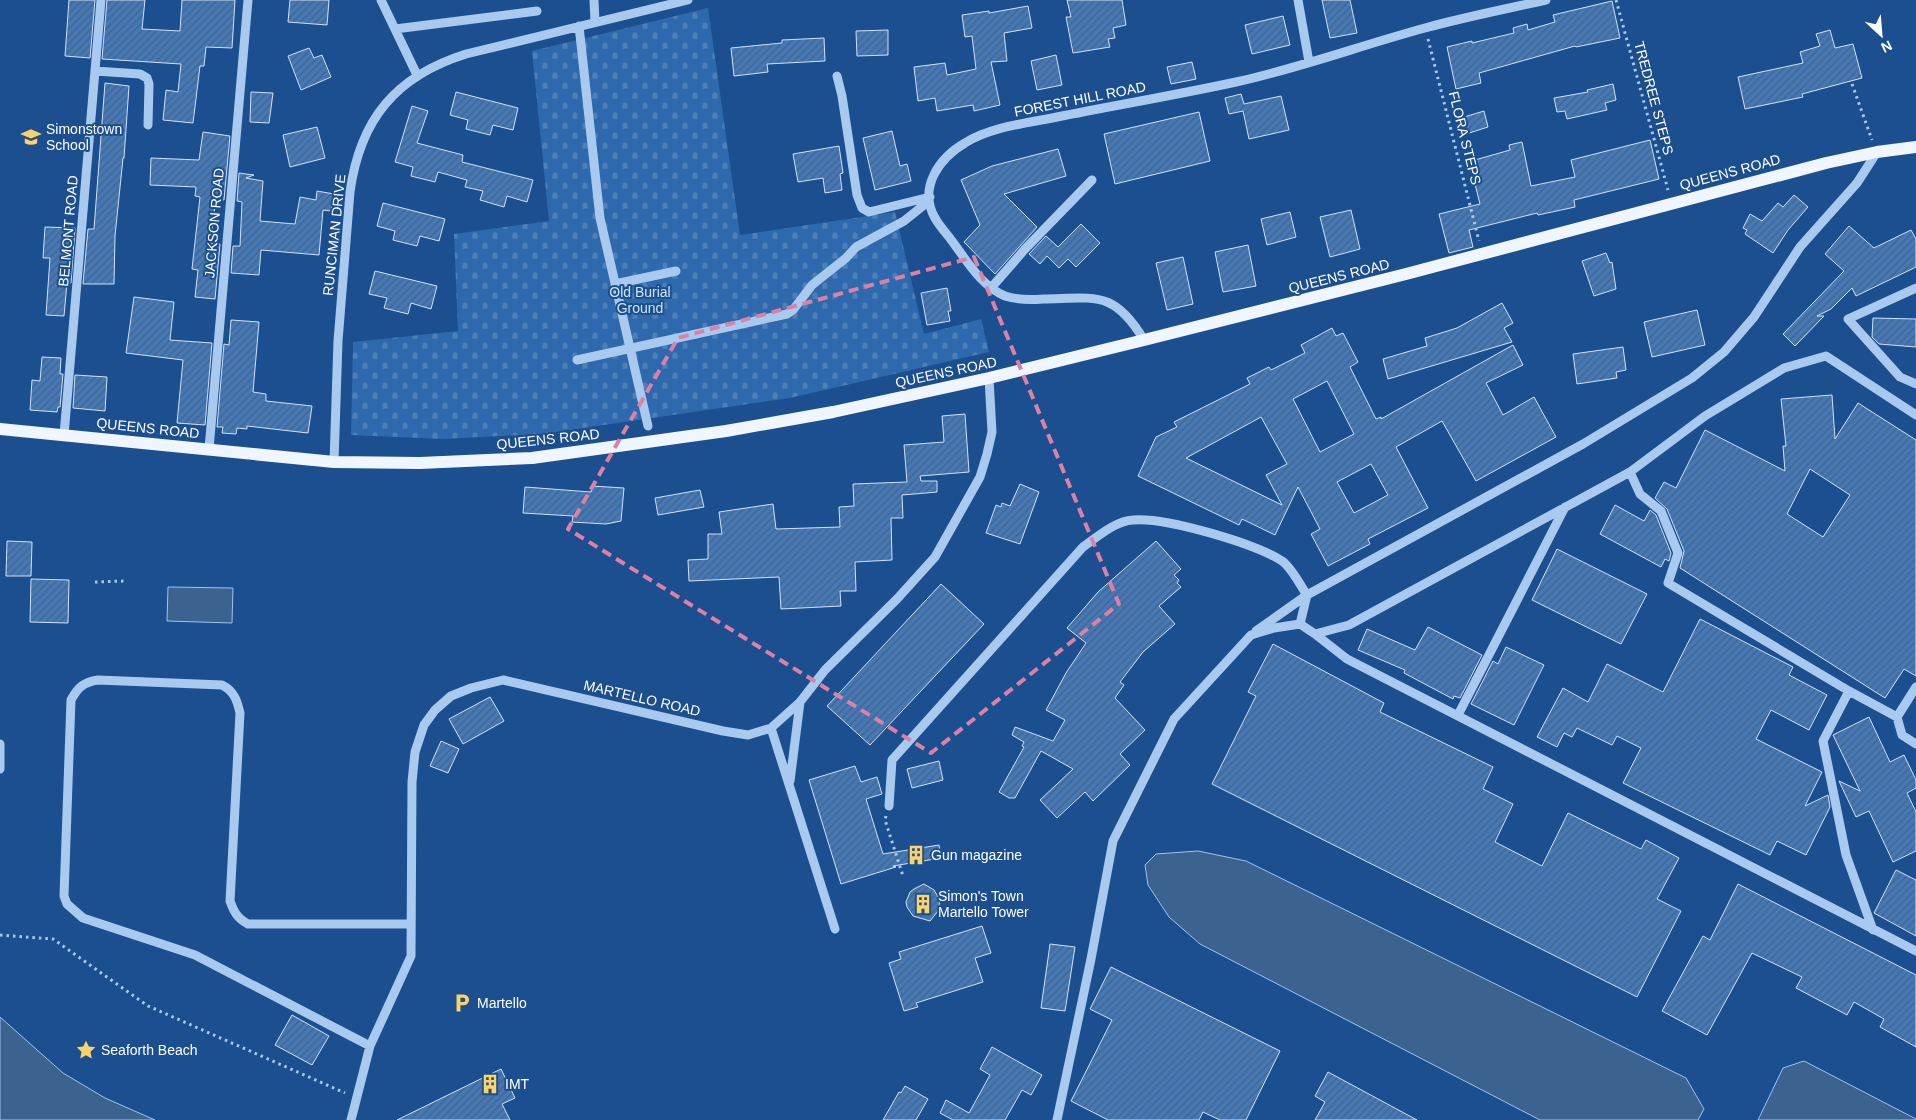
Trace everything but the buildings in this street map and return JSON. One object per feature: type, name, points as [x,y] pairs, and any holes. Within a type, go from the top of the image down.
[{"type":"main road","name":"QUEENS ROAD","points":[[0,429],[334,462],[464,462],[532,458],[726,431],[833,412],[989,378],[1482,254],[1826,163],[1877,152],[1916,147]]},
{"type":"street","name":"BELMONT ROAD","points":[[64,435],[101,0]]},
{"type":"street","name":"JACKSON ROAD","points":[[209,449],[248,0]]},
{"type":"street","points":[[381,0],[417,75]]},
{"type":"street","points":[[594,0],[595,22]]},
{"type":"street","name":"RUNCIMAN DRIVE","points":[[334,462],[335,406],[344,250],[353,172],[361,145],[371,124],[392,96],[417,75],[443,61],[688,0]]},
{"type":"street","points":[[1298,0],[1309,62]]},
{"type":"street","name":"FOREST HILL ROAD","points":[[930,199],[931,182],[937,168],[946,156],[967,141],[987,134],[1009,127],[1238,82],[1426,28],[1546,0]]},
{"type":"street","points":[[395,29],[537,12]]},
{"type":"street","points":[[579,26],[600,218],[648,426]]},
{"type":"street","points":[[95,70],[140,74],[147,78],[150,84],[148,125]]},
{"type":"street","points":[[837,76],[842,96],[857,195],[862,208],[866,212],[876,211],[930,199]]},
{"type":"street","points":[[1057,1120],[1091,959],[1113,840],[1174,719],[1251,635],[1307,594],[1584,444],[1692,378],[1724,352],[1754,317],[1800,247],[1857,183],[1877,152]]},
{"type":"street","points":[[990,288],[1092,180]]},
{"type":"street","points":[[930,199],[936,220],[990,288],[1007,296],[1027,300],[1083,298],[1106,301],[1124,311],[1133,320],[1144,340]]},
{"type":"street","points":[[577,360],[791,312],[812,285],[846,258],[856,247],[904,221],[930,199]]},
{"type":"street","points":[[615,284],[676,270]]},
{"type":"street","points":[[1916,288],[1848,319],[1900,377],[1916,384]]},
{"type":"street","points":[[1315,634],[1349,625],[1630,472],[1705,416],[1784,368],[1826,356],[1916,415]]},
{"type":"street","name":"MARTELLO ROAD","points":[[351,1120],[370,1046],[411,956],[412,782],[415,752],[424,725],[435,710],[451,696],[471,688],[503,680],[723,731],[748,735],[771,728],[800,702],[825,670],[897,599],[935,557],[980,477],[987,454],[992,432],[989,378]]},
{"type":"street","points":[[1630,472],[1640,494],[1661,511],[1678,553],[1668,583],[1849,691],[1897,717],[1902,735],[1916,744]]},
{"type":"street","points":[[1458,716],[1565,507]]},
{"type":"street","points":[[889,806],[892,760],[1083,547],[1111,528],[1132,520],[1170,522],[1263,551],[1284,562],[1307,594],[1300,624]]},
{"type":"street","points":[[1251,635],[1274,628],[1300,624],[1347,659],[1916,951]]},
{"type":"street","points":[[370,1046],[195,955],[83,918],[67,904],[64,896],[71,700],[76,690],[86,682],[98,680],[222,685],[229,689],[237,700],[240,713],[230,901],[234,913],[241,920],[248,924],[411,924]]},
{"type":"street","points":[[1897,717],[1916,687]]},
{"type":"street","points":[[1849,691],[1823,741],[1846,855],[1873,930]]},
{"type":"street","points":[[789,785],[800,702]]},
{"type":"street","points":[[771,728],[835,929]]},
{"type":"street","points":[[0,744],[0,769]]},
{"type":"path","name":"TREDREE STEPS","points":[[1616,0],[1672,203]]},
{"type":"path","name":"FLORA STEPS","points":[[1426,28],[1482,254]]},
{"type":"path","points":[[1852,84],[1877,152]]},
{"type":"path","points":[[95,582],[125,581]]},
{"type":"path","points":[[889,806],[885,820],[903,876]]},
{"type":"path","points":[[0,935],[53,939],[148,1006],[357,1098]]},
{"type":"highlighted area","points":[[974,257],[1119,604],[931,753],[568,529],[678,338]]},
{"type":"green space","name":"Old Burial Ground","points":[[708,8],[740,235],[895,212],[924,334],[981,319],[989,352],[790,398],[542,434],[442,439],[351,435],[353,342],[458,331],[454,234],[549,221],[532,51]]},
{"type":"shaded area","points":[[168,587],[233,588],[232,623],[167,621]]},
{"type":"shaded area","points":[[1198,851],[1246,861],[1686,1078],[1704,1109],[1698,1120],[1540,1120],[1200,944],[1169,917],[1148,885],[1145,865],[1156,854]]},
{"type":"shaded area","points":[[0,1017],[63,1073],[105,1098],[155,1120],[0,1120]]},
{"type":"shaded area","points":[[1804,1061],[1916,1120],[1758,1120],[1783,1068]]},
{"type":"place","name":"Simonstown School","points":[[31,137]]},
{"type":"place","name":"Gun magazine","points":[[916,855]]},
{"type":"place","name":"Simon's Town Martello Tower","points":[[923,904]]},
{"type":"place","name":"Martello","points":[[462,1003]]},
{"type":"place","name":"Seaforth Beach","points":[[86,1050]]},
{"type":"place","name":"IMT","points":[[490,1084]]}]
